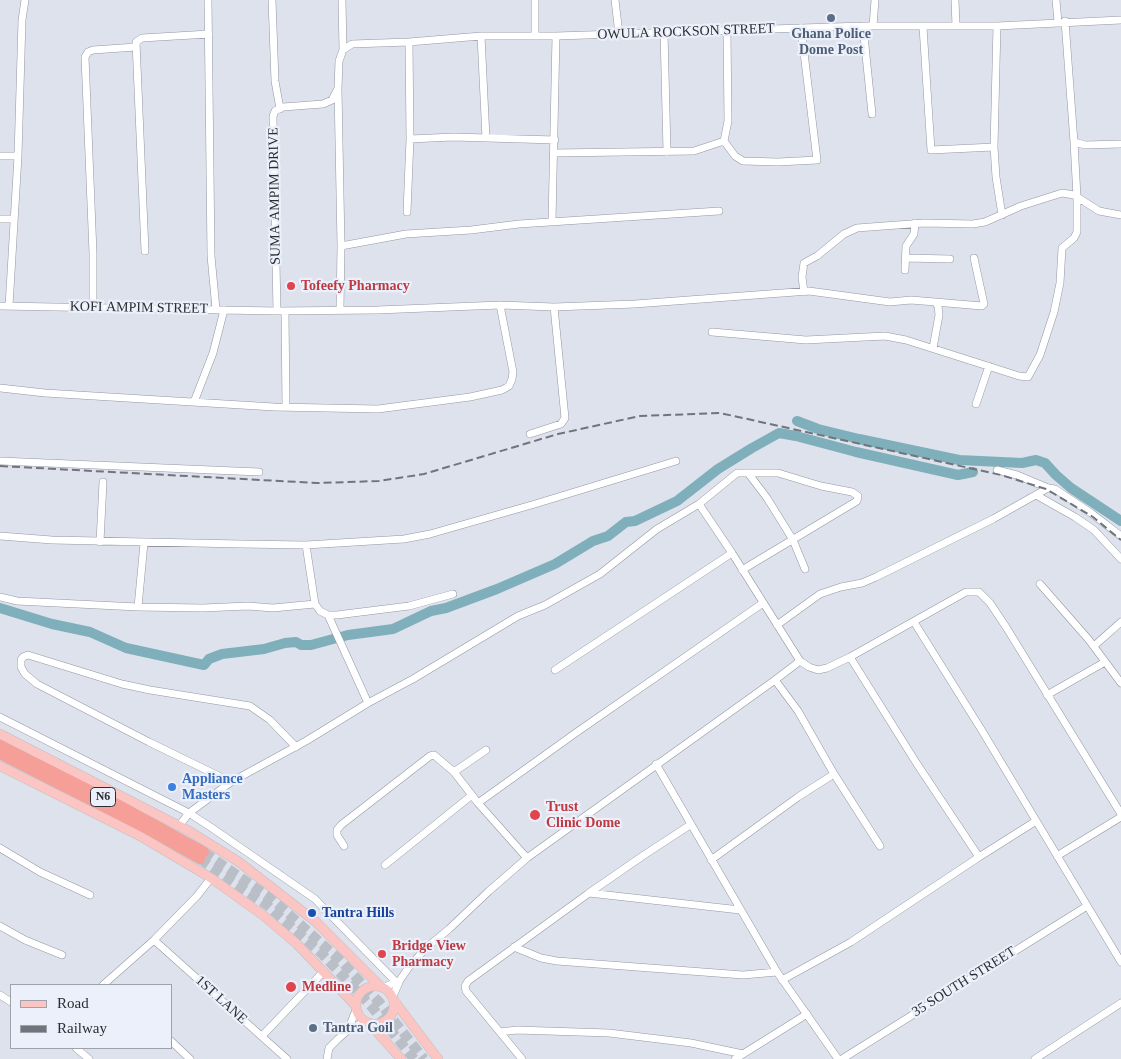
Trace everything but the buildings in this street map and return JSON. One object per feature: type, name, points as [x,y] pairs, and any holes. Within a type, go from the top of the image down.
[{"type":"highway","name":"N6","points":[[0,745],[126,809],[202,855],[0,754]]},
{"type":"main road","points":[[0,734],[179,826],[239,862],[316,922],[382,987],[394,999],[438,1059]]},
{"type":"main road","points":[[0,766],[140,836],[211,878],[264,916],[297,944],[324,971],[356,1008],[361,1019],[368,1023],[401,1059]]},
{"type":"main road","points":[[356,1008],[358,996],[363,990],[370,986],[382,987]]},
{"type":"main road","points":[[368,1023],[379,1024],[390,1018],[394,1012],[394,999]]},
{"type":"street","points":[[9,306],[25,0]]},
{"type":"street","points":[[208,0],[210,228],[216,309]]},
{"type":"street","name":"SUMA AMPIM DRIVE","points":[[272,0],[277,110],[273,116],[286,407]]},
{"type":"street","points":[[340,309],[341,246],[338,61],[343,50],[342,0]]},
{"type":"street","points":[[535,0],[535,36]]},
{"type":"street","points":[[615,0],[619,34]]},
{"type":"street","points":[[873,26],[875,0]]},
{"type":"street","points":[[955,0],[956,26]]},
{"type":"street","points":[[712,332],[806,340],[885,336],[934,348],[1025,377],[1030,374],[1040,355],[1054,312],[1060,283],[1062,248],[1074,238],[1077,232],[1074,142],[1062,22],[1056,0]]},
{"type":"street","name":"OWULA ROCKSON STREET","points":[[343,50],[352,44],[409,42],[481,36],[556,36],[863,26],[997,26],[1121,20]]},
{"type":"street","points":[[863,26],[872,114]]},
{"type":"street","points":[[923,26],[931,150],[994,146]]},
{"type":"street","points":[[997,26],[994,146],[1002,215]]},
{"type":"street","points":[[727,30],[728,121],[724,141],[735,156],[743,161],[778,162],[817,160],[801,28]]},
{"type":"street","points":[[664,32],[667,152]]},
{"type":"street","points":[[145,251],[136,42],[142,38],[209,34]]},
{"type":"street","points":[[481,36],[486,138]]},
{"type":"street","points":[[552,222],[556,36]]},
{"type":"street","points":[[407,212],[410,140],[409,42]]},
{"type":"street","points":[[93,306],[85,57],[88,52],[93,50],[136,47]]},
{"type":"street","points":[[277,110],[324,104],[332,100],[338,89]]},
{"type":"street","points":[[410,140],[453,137],[555,140]]},
{"type":"street","points":[[554,153],[694,151],[724,141]]},
{"type":"street","points":[[1074,142],[1085,145],[1121,144]]},
{"type":"street","points":[[0,156],[18,156]]},
{"type":"street","points":[[804,292],[802,277],[804,262],[817,256],[844,234],[857,228],[915,223],[973,224],[986,222],[1062,193],[1069,193],[1077,197],[1098,211],[1121,215]]},
{"type":"street","points":[[341,246],[406,234],[719,211]]},
{"type":"street","points":[[0,218],[14,219]]},
{"type":"street","points":[[905,270],[906,246],[914,234],[915,223]]},
{"type":"street","points":[[906,258],[950,259]]},
{"type":"street","name":"KOFI AMPIM STREET","points":[[0,306],[93,306],[281,311],[378,310],[500,305],[635,304],[804,292],[855,296],[890,302],[911,300],[982,306],[984,304],[974,258]]},
{"type":"street","points":[[934,348],[939,315],[938,306],[935,302]]},
{"type":"street","points":[[0,388],[45,393],[286,407],[378,408],[470,397],[502,390],[509,386],[514,372],[500,305]]},
{"type":"street","points":[[530,434],[561,424],[565,418],[554,306]]},
{"type":"street","points":[[194,402],[213,353],[224,310]]},
{"type":"street","points":[[976,404],[990,366]]},
{"type":"street","points":[[0,461],[259,472]]},
{"type":"street","points":[[0,536],[100,542],[306,545],[404,540],[676,461]]},
{"type":"street","points":[[997,470],[1055,489],[1121,536]]},
{"type":"street","points":[[179,826],[189,813],[231,782],[296,747],[368,703],[414,679],[510,621],[545,605],[600,574],[657,529],[699,504],[737,473],[778,473],[822,486],[852,492],[858,496],[857,501],[742,570]]},
{"type":"street","points":[[748,473],[767,498],[793,540],[805,569]]},
{"type":"street","points":[[100,542],[103,482]]},
{"type":"street","points":[[777,625],[820,594],[862,583],[876,577],[993,519],[1048,488]]},
{"type":"street","points":[[1036,495],[1094,530],[1121,559]]},
{"type":"street","points":[[699,504],[800,661],[818,670],[827,668],[850,657],[966,592],[979,592],[990,603],[1006,627],[1121,816],[1057,856]]},
{"type":"street","points":[[138,607],[144,543]]},
{"type":"street","points":[[306,545],[315,604],[320,611],[328,615],[409,606],[453,594]]},
{"type":"street","points":[[555,670],[732,553]]},
{"type":"street","points":[[1040,584],[1094,646],[1121,682]]},
{"type":"street","points":[[0,597],[17,601],[138,607],[203,608],[248,606],[272,608],[315,604]]},
{"type":"street","points":[[478,803],[764,603]]},
{"type":"street","points":[[328,615],[368,703]]},
{"type":"street","points":[[914,622],[981,729],[1121,962]]},
{"type":"street","points":[[1094,646],[1121,622]]},
{"type":"street","points":[[231,782],[37,684],[25,674],[21,666],[21,660],[28,655],[122,684],[250,706],[270,720],[296,747]]},
{"type":"street","points":[[850,657],[917,764],[979,857]]},
{"type":"street","points":[[394,999],[398,982],[408,967],[488,891],[527,858],[800,661]]},
{"type":"street","points":[[1047,695],[1105,662]]},
{"type":"street","points":[[775,680],[798,711],[834,774],[880,846]]},
{"type":"street","points":[[0,716],[189,813],[315,899],[398,982]]},
{"type":"street","points":[[454,772],[486,750]]},
{"type":"street","points":[[344,846],[337,835],[337,830],[341,825],[430,756],[437,757],[454,772],[478,803],[527,858]]},
{"type":"street","points":[[656,764],[777,972],[838,1059]]},
{"type":"street","points":[[711,860],[834,774]]},
{"type":"street","points":[[385,865],[472,795]]},
{"type":"street","points":[[782,980],[851,942],[1036,821]]},
{"type":"street","points":[[522,1059],[466,991],[465,986],[468,981],[644,854],[690,825]]},
{"type":"street","points":[[0,848],[40,872],[90,895]]},
{"type":"street","points":[[108,984],[197,896],[211,878]]},
{"type":"street","points":[[589,893],[740,910]]},
{"type":"street","name":"35 SOUTH STREET","points":[[842,1059],[1087,906]]},
{"type":"street","points":[[0,926],[25,940],[62,955]]},
{"type":"street","name":"1ST LANE","points":[[154,940],[287,1059]]},
{"type":"street","points":[[514,947],[541,958],[557,961],[743,975],[777,972]]},
{"type":"street","points":[[262,1036],[324,971]]},
{"type":"street","points":[[382,987],[398,982]]},
{"type":"street","points":[[1035,1059],[1121,1003]]},
{"type":"street","points":[[348,1030],[356,1008]]},
{"type":"street","points":[[735,1059],[807,1014]]},
{"type":"street","points":[[328,1059],[329,1048],[348,1030],[368,1023]]},
{"type":"street","points":[[500,1032],[517,1030],[609,1033],[691,1043],[742,1054]]},
{"type":"street","points":[[172,1042],[190,1059]]},
{"type":"street","points":[[77,1049],[89,1059]]},
{"type":"street","points":[[273,1059],[280,1053]]},
{"type":"waterway","points":[[797,421],[818,429],[859,439],[959,460],[1022,463],[1036,460],[1045,463],[1071,488],[1121,521]]},
{"type":"waterway","points":[[0,608],[52,624],[90,632],[126,648],[204,665],[209,659],[222,654],[264,649],[285,643],[296,642],[301,645],[311,645],[348,635],[393,629],[431,611],[446,608],[497,589],[555,564],[593,541],[608,536],[626,522],[635,521],[677,501],[718,469],[779,433],[958,475],[973,472]]},
{"type":"waterway","points":[[978,460],[980,465]]},
{"type":"tunnel","points":[[204,852],[273,900],[340,960],[380,1003],[424,1059]]},
{"type":"tunnel","points":[[200,859],[268,906],[322,954],[371,1006],[414,1059]]},
{"type":"railway","points":[[0,466],[317,483],[379,481],[424,474],[558,434],[640,416],[720,413],[1001,475],[1046,489],[1093,517],[1121,540]]},
{"type":"place","name":"Ghana Police Dome Post","points":[[831,18]]},
{"type":"place","name":"Tofeefy Pharmacy","points":[[291,286]]},
{"type":"place","name":"Appliance Masters","points":[[172,787]]},
{"type":"place","name":"Trust Clinic Dome","points":[[535,815]]},
{"type":"place","name":"Tantra Hills","points":[[312,913]]},
{"type":"place","name":"Bridge View Pharmacy","points":[[382,954]]},
{"type":"place","name":"Medline","points":[[291,987]]},
{"type":"place","name":"Tantra Goil","points":[[313,1028]]}]
